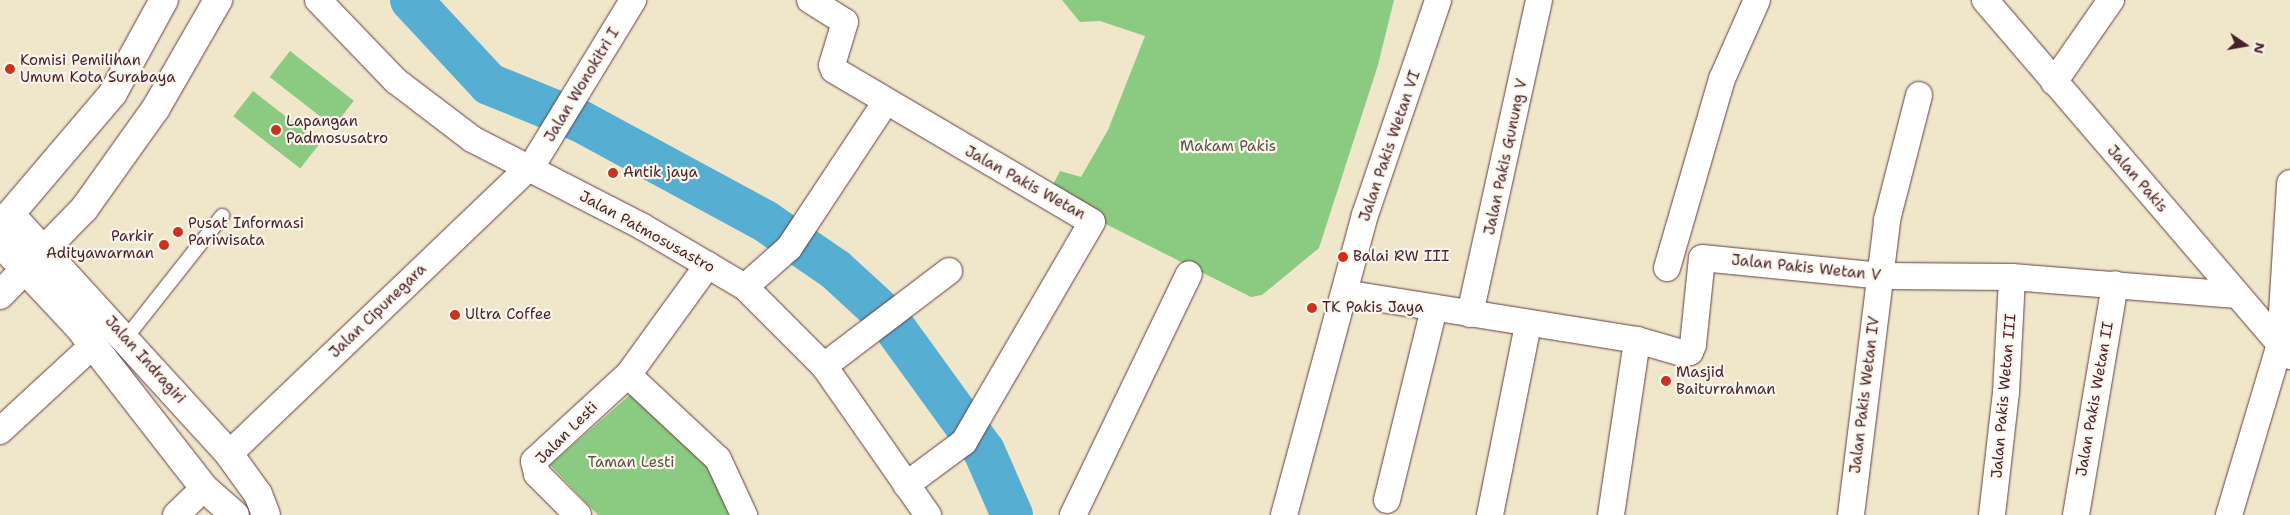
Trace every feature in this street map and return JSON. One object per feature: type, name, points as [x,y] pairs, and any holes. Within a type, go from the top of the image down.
[{"type":"street","points":[[4,216],[113,93],[164,0]]},
{"type":"street","points":[[0,295],[47,252],[84,209],[156,108],[218,0]]},
{"type":"street","name":"Jalan Wonokitri I","points":[[529,169],[560,126],[633,0]]},
{"type":"street","name":"Jalan Pakis Wetan","points":[[810,0],[845,22],[832,68],[885,103],[1092,222],[964,442],[906,485]]},
{"type":"street","name":"Jalan Pakis Wetan VI","points":[[1284,515],[1365,215],[1438,0]]},
{"type":"street","name":"Jalan Pakis Gunung V","points":[[1470,314],[1539,0]]},
{"type":"street","name":"Jalan Pakis Wetan V","points":[[1757,0],[1722,79],[1670,259],[1702,258],[1881,276],[2012,277],[2237,295]]},
{"type":"street","name":"Jalan Pakis","points":[[1986,0],[2054,82],[2285,350]]},
{"type":"street","points":[[2054,82],[2111,0]]},
{"type":"street","name":"Jalan Patmosusastro","points":[[320,1],[396,81],[472,139],[708,265],[745,287],[824,366],[928,515]]},
{"type":"street","name":"Jalan Pakis Wetan IV","points":[[1851,515],[1887,220],[1920,95]]},
{"type":"street","points":[[745,287],[789,248],[805,227],[885,103]]},
{"type":"street","name":"Jalan Cipunegara","points":[[229,454],[529,169]]},
{"type":"street","points":[[2230,515],[2285,350],[2290,183]]},
{"type":"street","name":"Jalan Indragiri","points":[[4,216],[47,252],[229,454],[258,494],[266,515]]},
{"type":"street","name":"Jalan Indragiri","points":[[0,244],[78,326],[91,346],[204,488],[235,515]]},
{"type":"street","points":[[1344,293],[1637,340],[1690,352],[1702,258]]},
{"type":"street","name":"Jalan Lesti","points":[[578,515],[537,474],[534,461],[628,375],[708,265]]},
{"type":"street","points":[[824,366],[948,271]]},
{"type":"street","points":[[1073,515],[1189,274]]},
{"type":"street","name":"Jalan Pakis Wetan III","points":[[1992,515],[2006,393],[2012,277]]},
{"type":"street","name":"Jalan Pakis Wetan II","points":[[2076,515],[2115,284]]},
{"type":"street","points":[[1387,500],[1434,308]]},
{"type":"street","points":[[1490,515],[1528,324]]},
{"type":"street","points":[[1611,515],[1637,340]]},
{"type":"street","points":[[0,431],[91,346]]},
{"type":"street","points":[[628,375],[718,459],[744,515]]},
{"type":"street","points":[[176,515],[204,488]]},
{"type":"lane","points":[[125,339],[222,216]]},
{"type":"green space","name":"Makam Pakis","points":[[1062,0],[1394,0],[1378,65],[1319,248],[1262,295],[1251,297],[1048,195],[1060,171],[1081,177],[1108,130],[1145,36],[1100,21],[1080,22]]},
{"type":"green space","name":"Lapangan Padmosusatro","points":[[290,51],[354,101],[334,127],[270,77]]},
{"type":"green space","name":"Lapangan Padmosusatro","points":[[253,91],[320,143],[300,169],[233,116]]},
{"type":"green space","name":"Taman Lesti","points":[[632,393],[706,464],[730,515],[598,515],[550,465]]},
{"type":"waterway","points":[[411,0],[489,84],[582,122],[765,221],[836,270],[884,314]]},
{"type":"waterway","points":[[889,320],[984,451],[1012,515]]},
{"type":"place","name":"Komisi Pemilihan Umum Kota Surabaya","points":[[10,69]]},
{"type":"place","name":"Lapangan Padmosusatro","points":[[276,130]]},
{"type":"place","name":"Antik jaya","points":[[613,173]]},
{"type":"place","name":"Pusat Informasi Pariwisata","points":[[178,232]]},
{"type":"place","name":"Parkir Adityawarman","points":[[164,245]]},
{"type":"place","name":"Balai RW III","points":[[1343,257]]},
{"type":"place","name":"TK Pakis Jaya","points":[[1312,308]]},
{"type":"place","name":"Ultra Coffee","points":[[455,315]]},
{"type":"place","name":"Masjid Baiturrahman","points":[[1666,381]]}]
